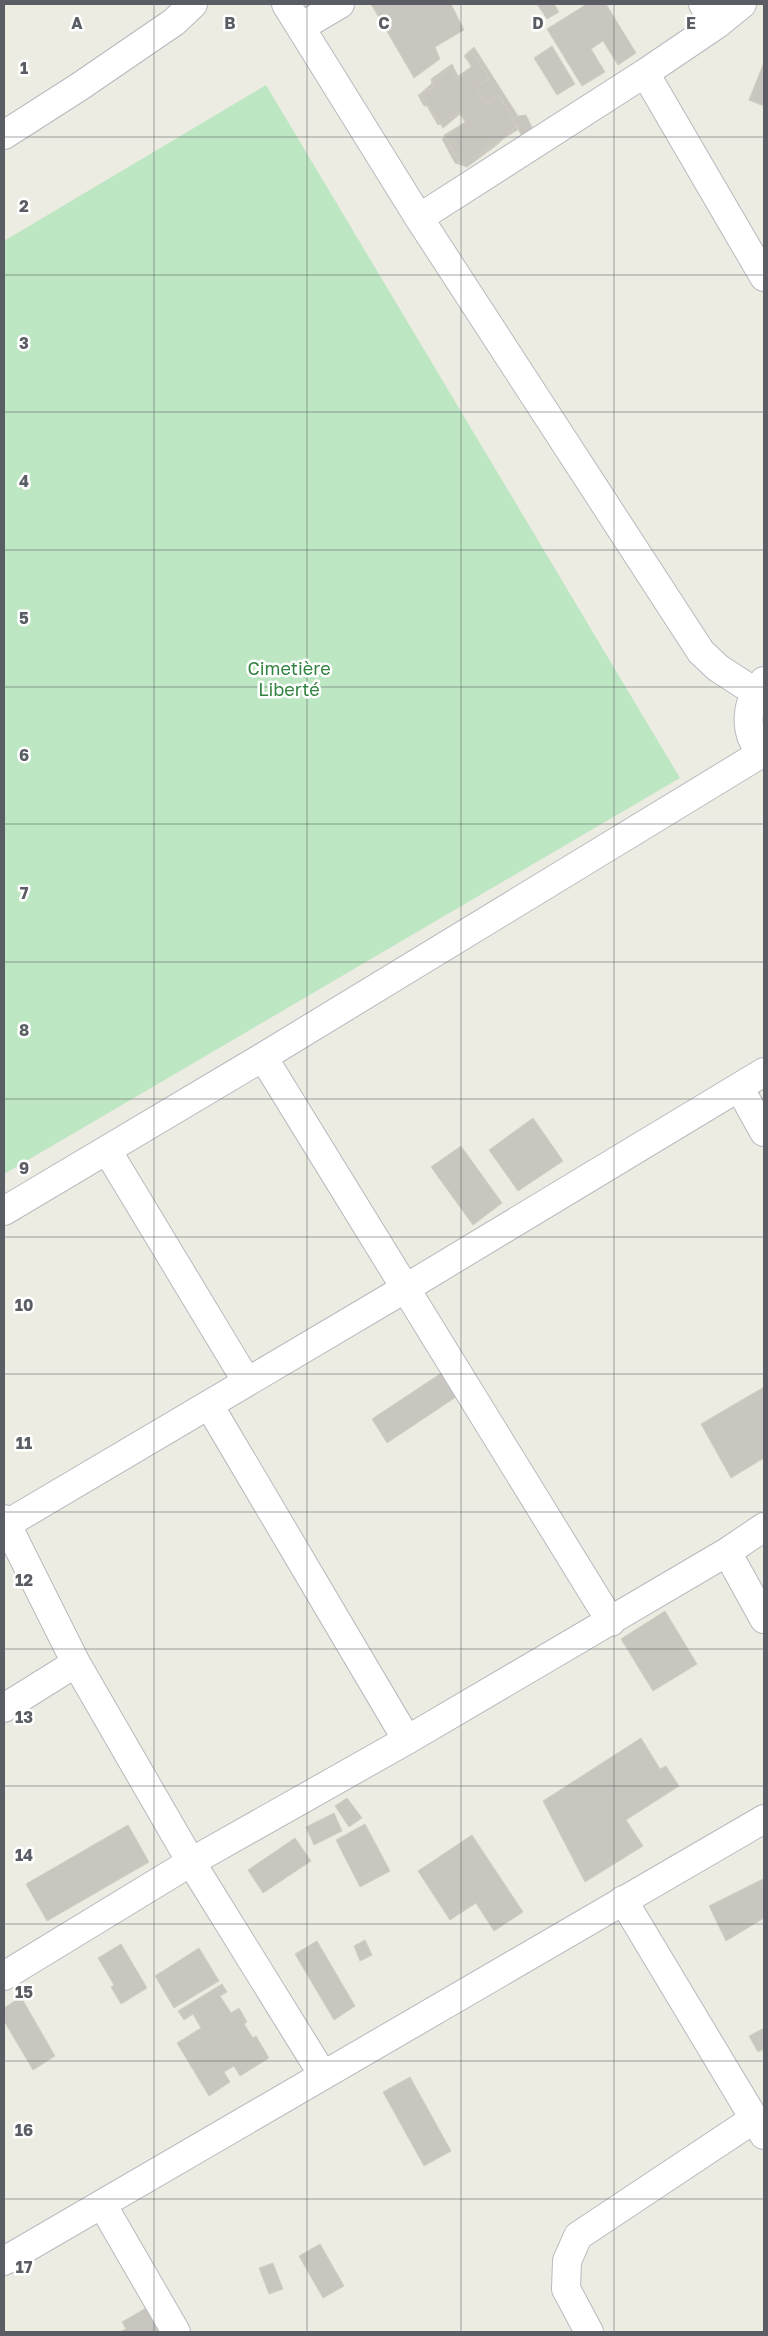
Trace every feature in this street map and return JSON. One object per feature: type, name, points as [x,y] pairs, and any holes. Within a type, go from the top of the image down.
[{"type":"street","points":[[4,135],[80,87],[174,22],[193,4]]},
{"type":"street","points":[[4,1211],[263,1057],[763,754],[754,742],[748,717],[760,687],[718,668],[701,652],[419,218],[286,4]]},
{"type":"street","points":[[301,27],[340,4]]},
{"type":"street","points":[[419,218],[645,73],[709,14],[742,4]]},
{"type":"street","points":[[645,73],[764,277]]},
{"type":"street","points":[[263,1057],[611,1622]]},
{"type":"street","points":[[324,2075],[191,1862],[13,1558],[5,1522],[209,1405],[764,1072]]},
{"type":"street","points":[[739,1087],[764,1132]]},
{"type":"street","points":[[107,1150],[247,1382]]},
{"type":"street","points":[[209,1405],[407,1740]]},
{"type":"street","points":[[4,1976],[191,1862],[611,1622],[727,1552],[764,1526]]},
{"type":"street","points":[[727,1552],[764,1620]]},
{"type":"street","points":[[4,1708],[76,1663]]},
{"type":"street","points":[[4,2261],[764,1819]]},
{"type":"street","points":[[589,2332],[566,2290],[567,2260],[578,2236],[759,2127],[623,1900]]},
{"type":"street","points":[[102,2204],[176,2332]]},
{"type":"green space","name":"Cimetière Liberté","points":[[266,85],[680,778],[4,1174],[4,241]]},
{"type":"building","points":[[371,4],[451,4],[464,30],[435,47],[440,59],[414,78]]},
{"type":"building","points":[[537,4],[554,4],[559,12],[547,19]]},
{"type":"building","points":[[587,4],[606,4],[636,53],[618,65],[603,41],[591,49],[605,72],[582,86],[547,29]]},
{"type":"building","points":[[552,46],[575,84],[557,95],[534,58]]},
{"type":"building","points":[[474,47],[518,116],[526,115],[532,127],[522,136],[516,126],[498,144],[467,167],[455,163],[442,139],[465,122],[460,114],[443,128],[429,106],[424,106],[418,95],[433,87],[431,79],[452,64],[458,76],[471,67],[465,55]]},
{"type":"building","points":[[471,50],[489,78],[476,87],[486,103],[499,95],[519,129],[461,165],[444,135],[466,122],[460,112],[438,125],[420,94],[449,68],[458,79],[472,66],[464,56]]},
{"type":"building","points":[[764,62],[764,106],[749,100]]},
{"type":"building","points":[[533,1118],[563,1161],[518,1191],[489,1150]]},
{"type":"building","points":[[461,1146],[502,1203],[473,1225],[431,1167]]},
{"type":"building","points":[[446,1370],[462,1393],[387,1443],[372,1419]]},
{"type":"building","points":[[764,1387],[764,1458],[731,1478],[701,1424]]},
{"type":"building","points":[[665,1611],[697,1664],[653,1691],[621,1639]]},
{"type":"building","points":[[641,1738],[660,1769],[666,1766],[679,1786],[626,1820],[643,1846],[585,1882],[543,1801]]},
{"type":"building","points":[[347,1798],[362,1818],[349,1827],[335,1806]]},
{"type":"building","points":[[334,1813],[342,1831],[314,1845],[306,1827]]},
{"type":"building","points":[[365,1824],[390,1871],[360,1887],[336,1840]]},
{"type":"building","points":[[128,1825],[149,1862],[47,1921],[26,1884]]},
{"type":"building","points":[[472,1835],[523,1912],[494,1931],[476,1903],[450,1920],[418,1871]]},
{"type":"building","points":[[295,1838],[311,1861],[263,1893],[248,1870]]},
{"type":"building","points":[[763,1879],[764,1918],[726,1941],[709,1906]]},
{"type":"building","points":[[365,1940],[372,1955],[360,1961],[354,1946]]},
{"type":"building","points":[[317,1941],[355,2006],[334,2020],[295,1954]]},
{"type":"building","points":[[121,1944],[147,1988],[121,2004],[111,1987],[114,1985],[98,1958]]},
{"type":"building","points":[[199,1948],[219,1981],[174,2008],[155,1976]]},
{"type":"building","points":[[222,1984],[227,1992],[220,1996],[231,2013],[239,2008],[247,2022],[244,2024],[253,2038],[256,2036],[269,2058],[240,2076],[234,2066],[224,2072],[230,2082],[209,2096],[177,2043],[201,2028],[193,2014],[184,2020],[178,2011]]},
{"type":"building","points":[[21,1997],[55,2056],[33,2070],[4,2021],[4,2008]]},
{"type":"building","points":[[764,2028],[764,2049],[758,2052],[749,2036]]},
{"type":"building","points":[[410,2077],[451,2151],[424,2166],[383,2092]]},
{"type":"building","points":[[320,2244],[344,2286],[323,2298],[299,2256]]},
{"type":"building","points":[[273,2263],[283,2289],[269,2294],[259,2268]]},
{"type":"building","points":[[146,2308],[160,2332],[119,2332],[126,2329],[122,2322]]}]
